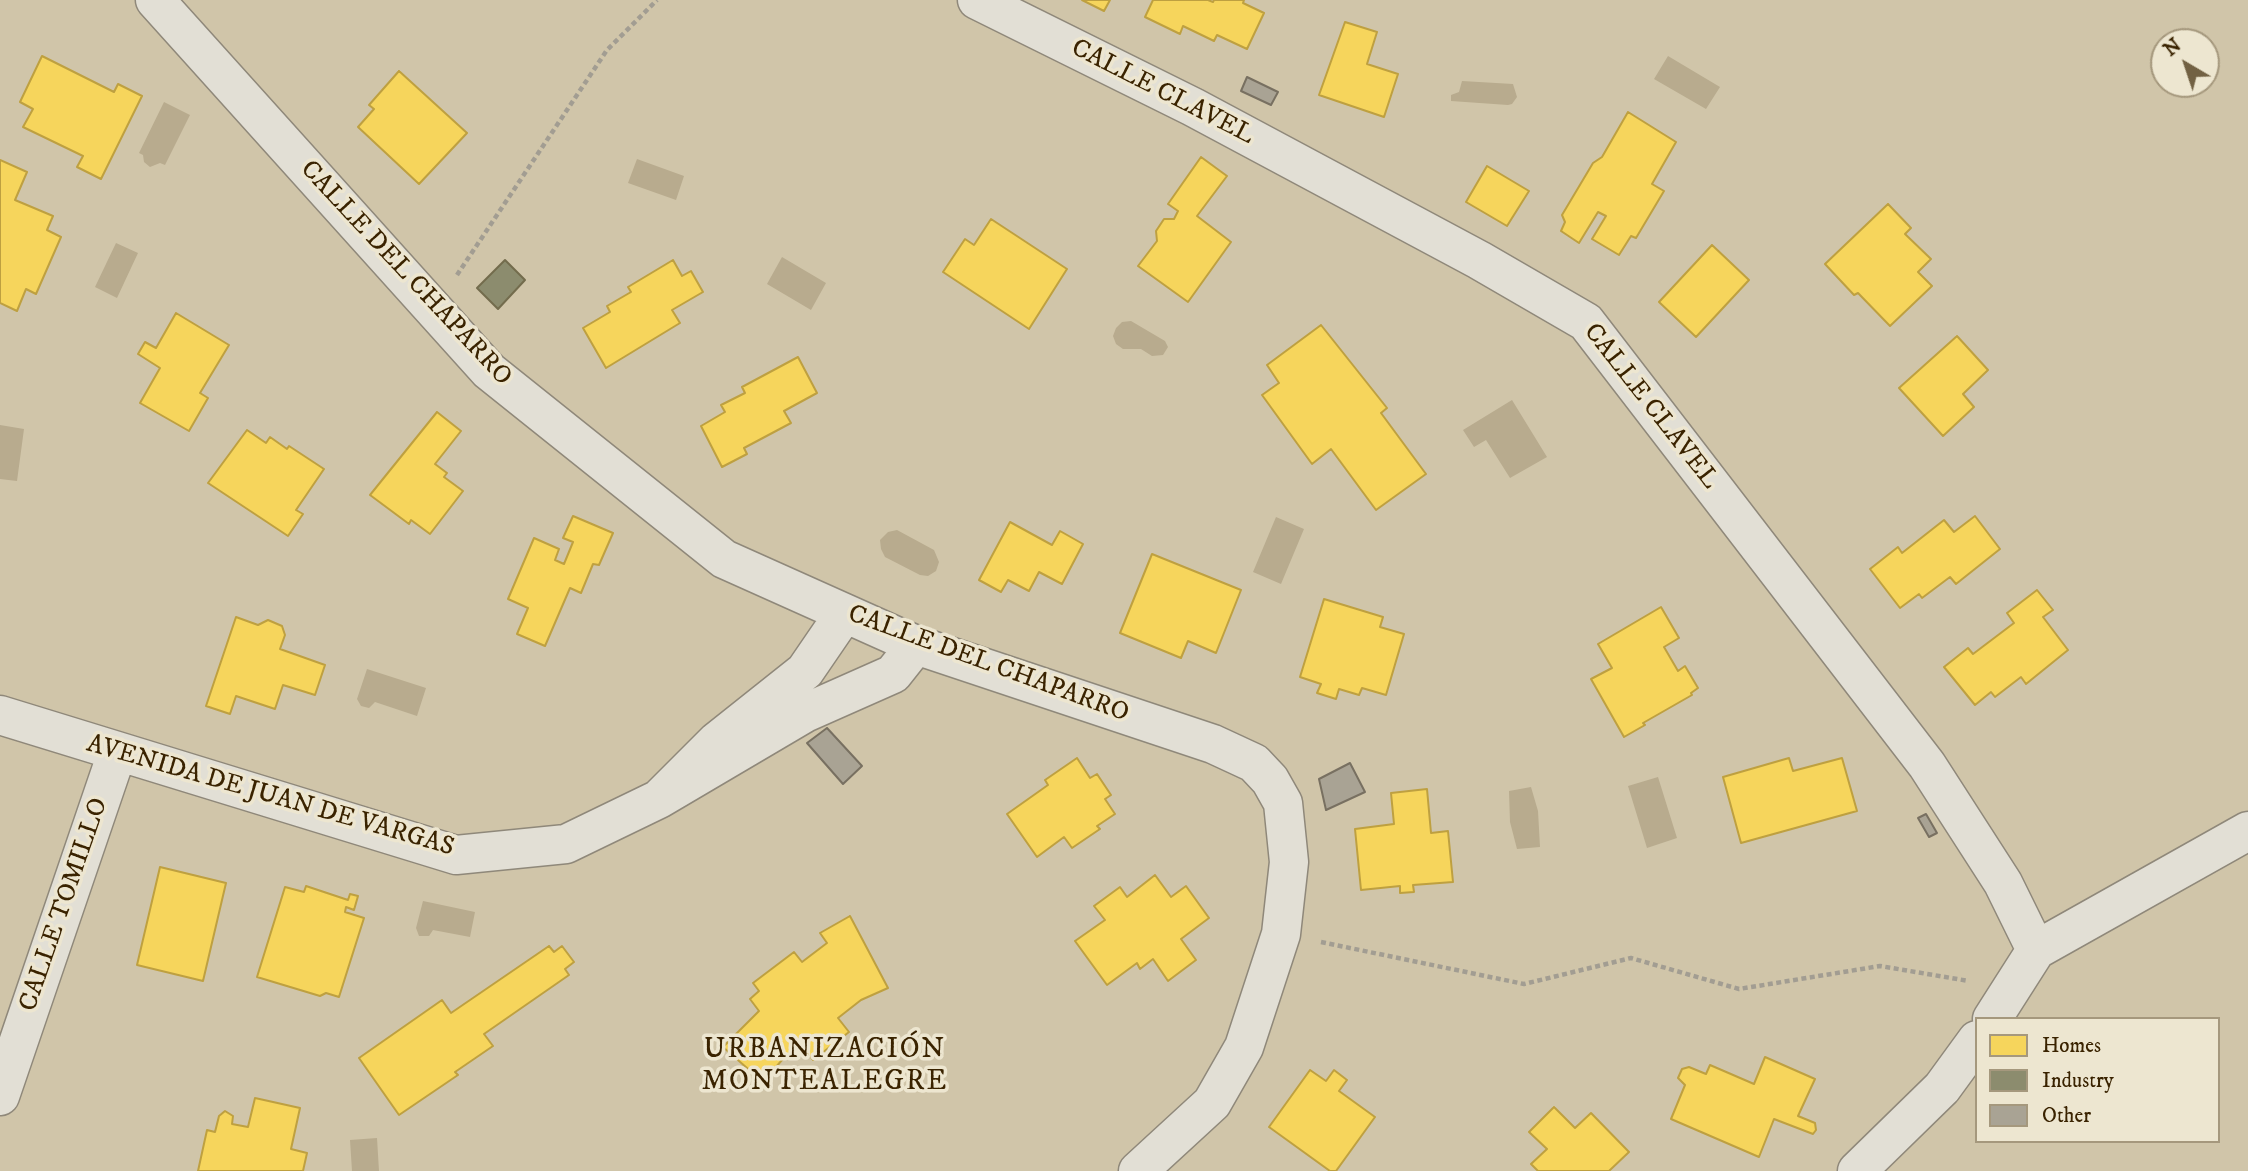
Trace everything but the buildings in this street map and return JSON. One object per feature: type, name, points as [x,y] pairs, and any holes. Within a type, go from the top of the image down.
[{"type":"street","name":"CALLE DEL CHAPARRO","points":[[155,0],[489,371],[724,558],[916,645],[1213,744],[1254,763],[1270,780],[1283,803],[1289,862],[1281,934],[1244,1047],[1212,1103],[1139,1171]]},
{"type":"street","name":"CALLE CLAVEL","points":[[977,0],[1193,107],[1479,260],[1586,322],[1927,765],[2003,883],[2036,950]]},
{"type":"street","name":"AVENIDA DE JUAN DE VARGAS","points":[[659,799],[718,741],[806,671],[844,614]]},
{"type":"street","name":"AVENIDA DE JUAN DE VARGAS","points":[[0,715],[456,855],[566,844],[659,799],[804,713],[892,674],[916,645]]},
{"type":"street","name":"CALLE TOMILLO","points":[[0,1096],[117,753]]},
{"type":"street","points":[[1993,1017],[2036,950],[2248,831]]},
{"type":"street","points":[[1857,1171],[1942,1088],[1975,1043]]},
{"type":"path","points":[[454,280],[607,50],[657,0]]},
{"type":"path","points":[[1281,934],[1524,984],[1631,958],[1739,989],[1880,966],[1958,979]]},
{"type":"shaded area","points":[[0,0],[2248,0],[2248,1171],[0,1171]]},
{"type":"shaded area","points":[[1668,56],[1720,87],[1706,109],[1654,79]]},
{"type":"shaded area","points":[[1462,81],[1513,84],[1517,97],[1508,105],[1451,101],[1451,95],[1459,92]]},
{"type":"shaded area","points":[[164,102],[190,115],[165,165],[160,163],[150,167],[139,153]]},
{"type":"shaded area","points":[[637,159],[684,176],[676,200],[628,183]]},
{"type":"shaded area","points":[[116,243],[138,253],[117,298],[95,287]]},
{"type":"shaded area","points":[[782,257],[826,283],[811,310],[767,284]]},
{"type":"shaded area","points":[[1131,321],[1165,341],[1168,347],[1163,355],[1152,356],[1141,349],[1123,349],[1116,344],[1113,336],[1116,328],[1122,322]]},
{"type":"shaded area","points":[[1512,400],[1547,457],[1510,478],[1486,440],[1474,447],[1463,430]]},
{"type":"shaded area","points":[[0,425],[24,429],[17,481],[0,479]]},
{"type":"shaded area","points":[[1276,517],[1304,529],[1281,584],[1253,572]]},
{"type":"shaded area","points":[[897,530],[934,550],[939,562],[936,571],[928,576],[920,575],[885,557],[880,540],[888,532]]},
{"type":"shaded area","points":[[367,669],[426,688],[417,716],[375,702],[369,708],[361,706],[357,699]]},
{"type":"shaded area","points":[[1658,777],[1677,838],[1647,848],[1628,786]]},
{"type":"shaded area","points":[[1531,787],[1538,811],[1540,847],[1517,849],[1510,822],[1509,791]]},
{"type":"shaded area","points":[[423,901],[475,912],[470,937],[433,930],[429,936],[419,936],[416,928]]},
{"type":"shaded area","points":[[377,1138],[379,1171],[352,1171],[350,1140]]},
{"type":"district","name":"URBANIZACIÓN MONTEALEGRE","points":[[825,1067]]}]
